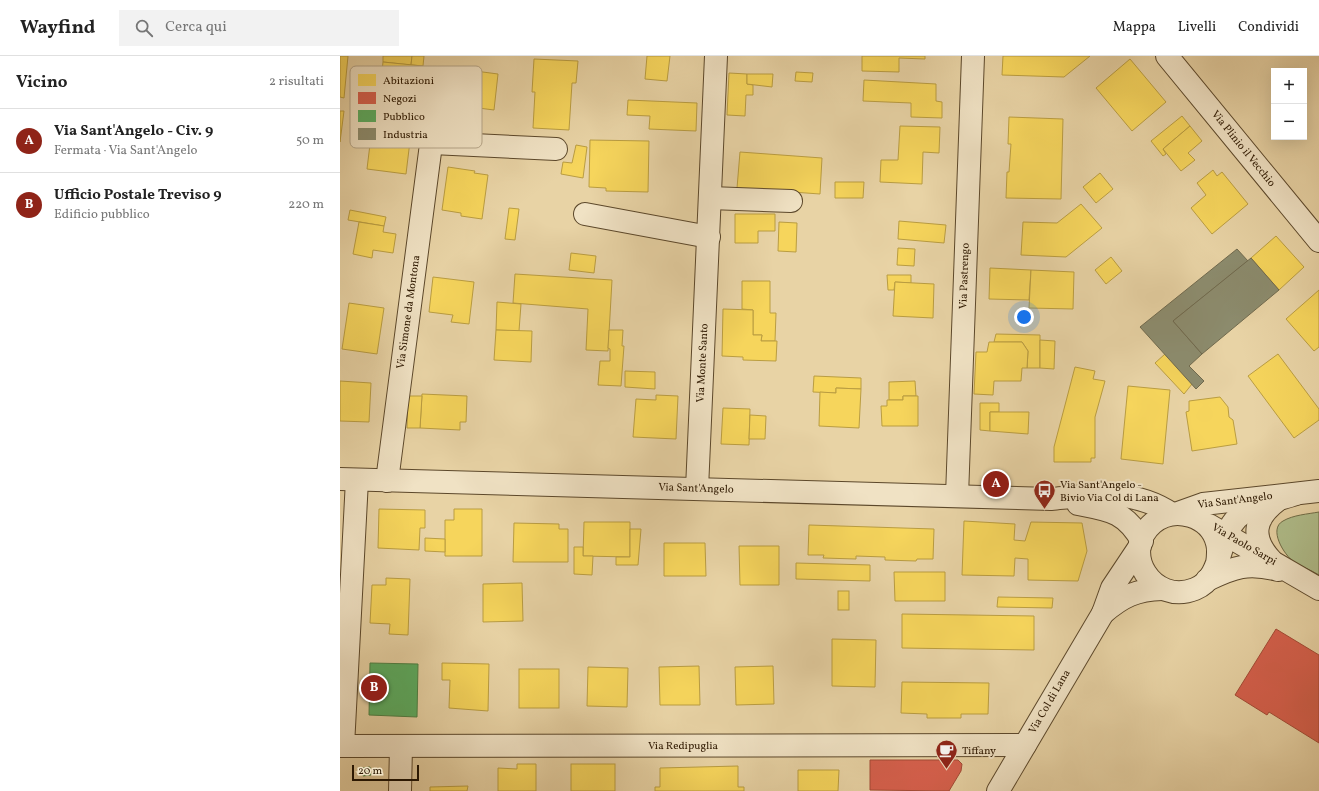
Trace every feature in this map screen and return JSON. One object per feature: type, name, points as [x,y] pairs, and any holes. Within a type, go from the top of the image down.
[{"type":"street","name":"Via Monte Santo","points":[[697,489],[716,56]]},
{"type":"street","name":"Via Pastrengo","points":[[957,496],[973,56]]},
{"type":"street","name":"Via Plinio il Vecchio","points":[[1167,56],[1319,242]]},
{"type":"street","points":[[482,145],[556,149]]},
{"type":"street","name":"Via Simone da Montona","points":[[387,481],[431,148]]},
{"type":"street","points":[[710,198],[791,201]]},
{"type":"street","points":[[585,214],[709,237]]},
{"type":"street","points":[[341,746],[348,480]]},
{"type":"street","name":"Via Sant'Angelo","points":[[348,480],[1051,499],[1102,495],[1124,496],[1141,498],[1173,514],[1197,518],[1207,526],[1213,534],[1218,553],[1212,572]]},
{"type":"street","name":"Via Sant'Angelo","points":[[1141,544],[1148,529],[1154,523],[1173,514],[1203,504],[1287,497],[1319,491]]},
{"type":"street","points":[[1271,560],[1261,550],[1258,541],[1257,529],[1261,518],[1268,508],[1287,497]]},
{"type":"street","name":"Via Sant'Angelo","points":[[1212,572],[1226,534],[1236,519],[1250,509],[1287,497]]},
{"type":"street","name":"Via Sant'Angelo","points":[[1051,499],[1114,513],[1127,520],[1141,544]]},
{"type":"street","name":"Via Paolo Sarpi","points":[[1197,518],[1271,560],[1289,573],[1319,589]]},
{"type":"street","points":[[1141,544],[1139,557],[1143,569],[1150,580],[1162,589],[1178,592],[1197,588],[1212,572]]},
{"type":"street","name":"Via Col di Lana","points":[[998,791],[1103,613],[1112,588],[1141,544]]},
{"type":"street","name":"Via Paolo Sarpi","points":[[1212,572],[1249,565],[1265,566],[1289,573]]},
{"type":"street","name":"Via Col di Lana","points":[[1103,613],[1121,598],[1141,591],[1162,589]]},
{"type":"street","name":"Via Redipuglia","points":[[341,746],[1025,745]]},
{"type":"street","points":[[400,791],[401,747]]},
{"type":"green space","points":[[1319,512],[1319,575],[1290,559],[1279,542],[1277,530],[1283,521],[1291,517]]},
{"type":"building: Abitazioni","points":[[340,56],[348,56],[344,98],[340,97]]},
{"type":"building: Abitazioni","points":[[383,56],[412,56],[411,65],[383,62]]},
{"type":"building: Abitazioni","points":[[412,56],[424,56],[423,66],[411,65]]},
{"type":"building: Abitazioni","points":[[647,56],[670,56],[667,81],[645,79]]},
{"type":"building: Abitazioni","points":[[862,56],[925,56],[925,59],[899,58],[899,72],[862,71]]},
{"type":"building: Abitazioni","points":[[1003,56],[1090,56],[1064,77],[1002,75]]},
{"type":"building: Abitazioni","points":[[534,59],[578,61],[576,83],[572,83],[569,130],[533,128],[535,92],[532,92]]},
{"type":"building: Abitazioni","points":[[1130,59],[1166,102],[1132,131],[1096,88]]},
{"type":"building: Abitazioni","points":[[383,62],[423,66],[383,66]]},
{"type":"building: Abitazioni","points":[[482,72],[498,74],[494,110],[482,108]]},
{"type":"building: Abitazioni","points":[[796,72],[813,73],[812,82],[795,81]]},
{"type":"building: Abitazioni","points":[[729,73],[747,74],[747,84],[753,85],[753,95],[746,95],[745,116],[727,115]]},
{"type":"building: Abitazioni","points":[[747,74],[773,74],[772,87],[747,84]]},
{"type":"building: Abitazioni","points":[[864,80],[936,84],[936,101],[942,102],[942,118],[911,117],[911,103],[863,101]]},
{"type":"building: Abitazioni","points":[[628,100],[697,103],[696,131],[649,129],[650,116],[627,115]]},
{"type":"building: Abitazioni","points":[[340,111],[344,111],[340,142]]},
{"type":"building: Abitazioni","points":[[1182,116],[1190,126],[1163,149],[1166,154],[1163,156],[1151,141]]},
{"type":"building: Abitazioni","points":[[1009,117],[1063,119],[1061,199],[1006,198],[1007,172],[1009,172],[1011,144],[1008,144]]},
{"type":"building: Abitazioni","points":[[900,126],[940,127],[939,153],[923,152],[922,184],[880,182],[881,160],[898,160]]},
{"type":"building: Abitazioni","points":[[1190,126],[1202,141],[1188,153],[1195,160],[1181,171],[1163,149]]},
{"type":"building: Abitazioni","points":[[590,140],[649,141],[648,192],[606,191],[606,188],[589,187]]},
{"type":"building: Abitazioni","points":[[576,145],[587,147],[583,178],[561,174],[563,162],[572,163]]},
{"type":"building: Abitazioni","points":[[370,148],[409,148],[406,174],[367,169]]},
{"type":"building: Abitazioni","points":[[740,152],[822,158],[820,194],[737,188]]},
{"type":"building: Abitazioni","points":[[448,167],[475,171],[474,173],[488,175],[482,219],[461,216],[461,213],[442,210]]},
{"type":"building: Abitazioni","points":[[1213,170],[1217,176],[1222,172],[1248,204],[1212,234],[1191,208],[1206,195],[1197,183]]},
{"type":"building: Abitazioni","points":[[1100,173],[1113,189],[1096,203],[1083,187]]},
{"type":"building: Abitazioni","points":[[835,182],[864,182],[863,198],[835,198]]},
{"type":"building: Abitazioni","points":[[1081,204],[1102,228],[1066,257],[1021,255],[1023,222],[1057,223]]},
{"type":"building: Abitazioni","points":[[509,208],[519,209],[515,240],[505,239]]},
{"type":"building: Abitazioni","points":[[350,210],[386,217],[384,226],[348,220]]},
{"type":"building: Abitazioni","points":[[735,214],[775,214],[775,231],[758,231],[758,243],[735,243]]},
{"type":"building: Abitazioni","points":[[899,221],[946,225],[944,243],[898,239]]},
{"type":"building: Abitazioni","points":[[359,222],[384,226],[383,232],[396,234],[393,253],[373,250],[372,258],[353,254]]},
{"type":"building: Abitazioni","points":[[779,222],[797,223],[796,252],[778,251]]},
{"type":"building: Abitazioni","points":[[1276,236],[1304,267],[1279,290],[1251,258]]},
{"type":"building: Abitazioni","points":[[898,248],[915,249],[914,266],[897,265]]},
{"type":"building: Abitazioni","points":[[571,253],[596,256],[594,273],[569,270]]},
{"type":"building: Abitazioni","points":[[1111,257],[1122,271],[1106,284],[1095,270]]},
{"type":"building: Abitazioni","points":[[990,268],[1031,270],[1029,300],[989,299]]},
{"type":"building: Abitazioni","points":[[1031,270],[1074,272],[1073,309],[1029,308]]},
{"type":"building: Abitazioni","points":[[515,274],[612,280],[608,351],[586,350],[588,309],[513,303]]},
{"type":"building: Abitazioni","points":[[887,275],[911,275],[911,283],[895,282],[894,290],[888,290]]},
{"type":"building: Abitazioni","points":[[433,277],[474,282],[469,324],[451,322],[453,315],[429,312]]},
{"type":"building: Abitazioni","points":[[742,281],[770,281],[770,313],[776,313],[775,341],[761,341],[762,335],[753,335],[753,310],[742,309]]},
{"type":"building: Abitazioni","points":[[895,282],[934,284],[933,318],[893,316]]},
{"type":"building: Abitazioni","points":[[1319,290],[1319,347],[1314,351],[1286,319]]},
{"type":"building: Abitazioni","points":[[497,302],[521,304],[519,331],[496,330]]},
{"type":"building: Abitazioni","points":[[349,303],[384,308],[377,354],[342,349]]},
{"type":"building: Abitazioni","points":[[723,309],[753,310],[753,335],[762,335],[761,341],[777,341],[776,361],[743,360],[743,357],[722,356]]},
{"type":"building: Abitazioni","points":[[496,330],[532,331],[531,362],[494,360]]},
{"type":"building: Abitazioni","points":[[609,330],[623,330],[622,346],[624,346],[621,386],[598,385],[600,361],[610,361],[610,349],[608,348]]},
{"type":"building: Abitazioni","points":[[996,334],[1040,335],[1040,368],[1027,368],[1028,351],[1022,342],[994,342]]},
{"type":"building: Abitazioni","points":[[1040,340],[1055,341],[1054,369],[1040,368]]},
{"type":"building: Abitazioni","points":[[989,342],[1022,342],[1028,351],[1027,368],[1022,368],[1021,381],[994,381],[993,395],[974,394],[976,352],[987,352]]},
{"type":"building: Abitazioni","points":[[1165,354],[1192,384],[1184,394],[1155,363]]},
{"type":"building: Abitazioni","points":[[1278,354],[1319,409],[1319,420],[1294,438],[1248,376]]},
{"type":"building: Abitazioni","points":[[1075,367],[1095,371],[1093,379],[1105,381],[1095,417],[1095,458],[1091,458],[1091,462],[1054,462],[1054,447]]},
{"type":"building: Abitazioni","points":[[625,371],[655,372],[655,389],[625,387]]},
{"type":"building: Abitazioni","points":[[814,376],[861,378],[861,389],[836,388],[836,393],[813,392]]},
{"type":"building: Abitazioni","points":[[340,381],[371,383],[369,422],[340,421]]},
{"type":"building: Abitazioni","points":[[915,381],[916,396],[903,396],[903,400],[889,400],[889,382]]},
{"type":"building: Abitazioni","points":[[1128,386],[1170,390],[1163,464],[1121,459]]},
{"type":"building: Abitazioni","points":[[836,388],[861,389],[859,428],[819,426],[820,392],[836,393]]},
{"type":"building: Abitazioni","points":[[422,394],[467,396],[466,422],[460,422],[460,430],[420,428]]},
{"type":"building: Abitazioni","points":[[656,395],[678,396],[676,439],[633,437],[636,399],[656,400]]},
{"type":"building: Abitazioni","points":[[408,396],[422,396],[420,428],[407,428]]},
{"type":"building: Abitazioni","points":[[903,396],[918,396],[918,426],[882,426],[881,406],[887,406],[887,400],[903,400]]},
{"type":"building: Abitazioni","points":[[1220,397],[1228,407],[1229,417],[1233,420],[1237,444],[1192,451],[1186,412],[1189,411],[1189,401]]},
{"type":"building: Abitazioni","points":[[980,403],[999,403],[999,412],[990,412],[990,431],[980,430]]},
{"type":"building: Abitazioni","points":[[723,408],[750,409],[749,445],[721,444]]},
{"type":"building: Abitazioni","points":[[990,412],[1029,412],[1028,434],[990,431]]},
{"type":"building: Abitazioni","points":[[750,415],[766,416],[765,439],[749,439]]},
{"type":"building: Abitazioni","points":[[379,509],[425,510],[425,528],[420,528],[419,550],[378,548]]},
{"type":"building: Abitazioni","points":[[454,509],[482,509],[482,556],[445,556],[445,520],[454,520]]},
{"type":"building: Abitazioni","points":[[964,521],[1015,524],[1014,540],[1025,541],[1031,522],[1082,523],[1087,551],[1078,581],[1028,580],[1028,559],[1015,558],[1014,576],[962,575]]},
{"type":"building: Abitazioni","points":[[584,522],[630,522],[630,557],[583,556]]},
{"type":"building: Abitazioni","points":[[514,523],[559,524],[559,529],[568,529],[568,562],[513,562]]},
{"type":"building: Abitazioni","points":[[809,525],[934,529],[933,559],[917,559],[916,561],[885,560],[885,557],[856,556],[856,559],[823,558],[824,555],[808,555]]},
{"type":"building: Abitazioni","points":[[630,529],[641,529],[638,565],[616,565],[616,557],[630,557]]},
{"type":"building: Abitazioni","points":[[425,538],[445,539],[445,552],[425,551]]},
{"type":"building: Abitazioni","points":[[664,543],[705,543],[706,576],[664,576]]},
{"type":"building: Abitazioni","points":[[739,546],[779,546],[779,585],[740,585]]},
{"type":"building: Abitazioni","points":[[574,547],[583,547],[583,556],[593,556],[592,575],[574,574]]},
{"type":"building: Abitazioni","points":[[796,563],[870,565],[870,581],[796,579]]},
{"type":"building: Abitazioni","points":[[894,572],[945,572],[945,601],[895,601]]},
{"type":"building: Abitazioni","points":[[386,578],[410,579],[408,635],[389,634],[390,624],[370,623],[372,585],[386,585]]},
{"type":"building: Abitazioni","points":[[522,583],[523,621],[483,622],[483,584]]},
{"type":"building: Abitazioni","points":[[838,591],[849,591],[849,610],[838,610]]},
{"type":"building: Abitazioni","points":[[998,597],[1053,598],[1052,608],[997,607]]},
{"type":"building: Abitazioni","points":[[902,614],[1034,616],[1034,650],[902,648]]},
{"type":"building: Abitazioni","points":[[832,639],[876,640],[875,687],[832,686]]},
{"type":"building: Abitazioni","points":[[442,663],[489,664],[488,711],[449,708],[450,680],[442,680]]},
{"type":"building: Abitazioni","points":[[699,666],[700,705],[660,705],[659,667]]},
{"type":"building: Abitazioni","points":[[773,666],[774,704],[736,705],[735,667]]},
{"type":"building: Abitazioni","points":[[588,667],[628,668],[627,707],[587,706]]},
{"type":"building: Abitazioni","points":[[519,669],[559,669],[559,708],[519,708]]},
{"type":"building: Abitazioni","points":[[902,682],[989,683],[988,714],[961,714],[961,718],[927,718],[927,714],[901,713]]},
{"type":"building: Abitazioni","points":[[517,764],[536,764],[536,791],[498,791],[498,768],[517,769]]},
{"type":"building: Abitazioni","points":[[571,764],[615,764],[615,791],[571,791]]},
{"type":"building: Abitazioni","points":[[738,766],[738,787],[744,787],[744,791],[655,791],[655,787],[660,787],[660,768]]},
{"type":"building: Abitazioni","points":[[798,770],[839,770],[838,791],[798,791]]},
{"type":"building: Abitazioni","points":[[468,786],[467,791],[430,791],[430,787]]},
{"type":"building: Negozi","points":[[1276,629],[1319,655],[1319,743],[1269,712],[1267,715],[1235,695]]},
{"type":"building: Negozi","points":[[870,760],[958,760],[962,764],[961,771],[949,791],[870,790]]},
{"type":"building: Pubblico","points":[[370,663],[418,664],[417,717],[369,715]]},
{"type":"building: Pubblico","points":[[370,767],[371,775],[363,776],[362,768]]},
{"type":"building: Industria","points":[[1237,249],[1248,261],[1173,321],[1202,354],[1189,366],[1204,381],[1196,389],[1140,327]]},
{"type":"building: Industria","points":[[1251,258],[1279,290],[1202,354],[1173,321]]},
{"type":"place","name":"Via Sant'Angelo - Civ. 9","points":[[996,484]]},
{"type":"place","name":"Via Sant'Angelo - Bivio Via Col di Lana","points":[[1045,510]]},
{"type":"place","name":"Ufficio Postale Treviso 9","points":[[374,688]]},
{"type":"place","name":"Tiffany","points":[[947,770]]}]
